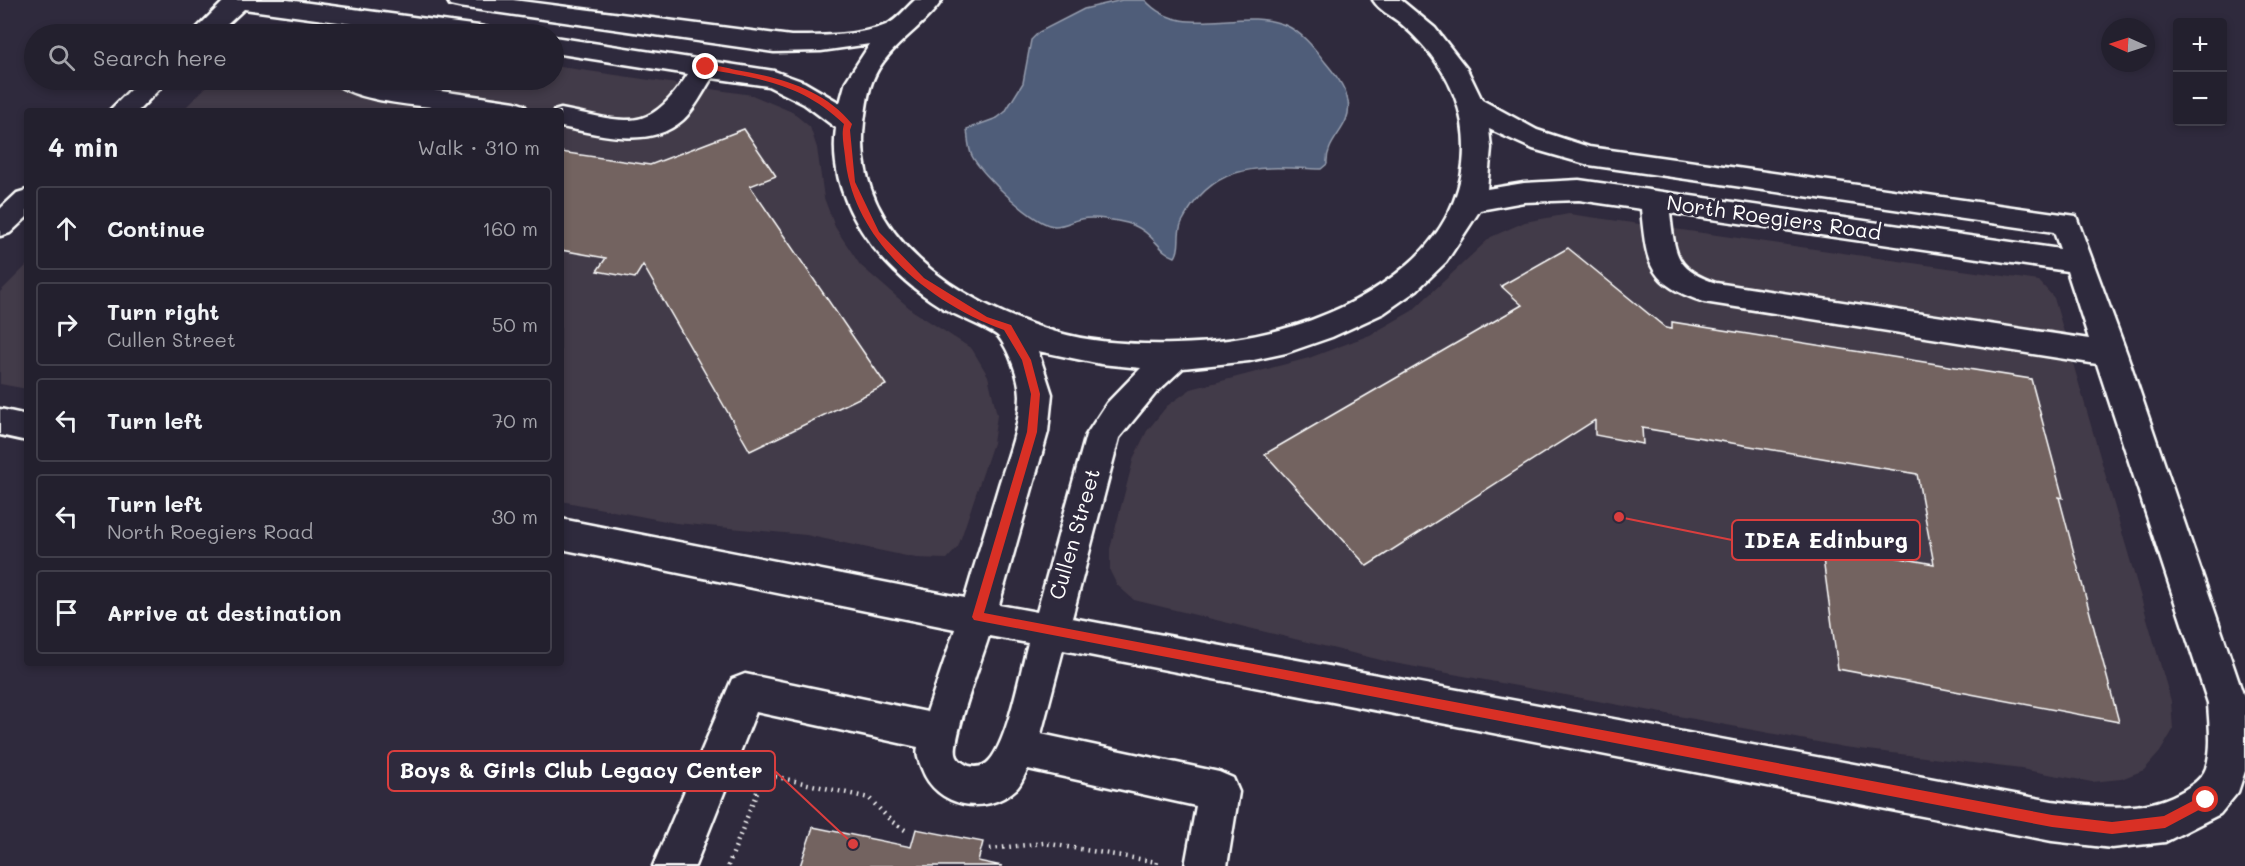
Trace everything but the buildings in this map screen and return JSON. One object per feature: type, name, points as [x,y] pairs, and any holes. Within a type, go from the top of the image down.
[{"type":"street","points":[[214,24],[239,0],[358,24]]},
{"type":"street","points":[[459,0],[774,44],[820,45],[855,41],[897,30]]},
{"type":"street","points":[[597,51],[617,22],[642,9],[648,0]]},
{"type":"street","points":[[930,0],[889,37],[860,81],[846,130],[851,182],[876,233],[921,280],[984,319],[1062,346],[1149,358],[1238,354],[1319,332],[1389,298],[1439,254],[1470,203],[1480,150],[1471,105],[1444,53],[1405,13],[1385,0]]},
{"type":"street","points":[[564,46],[774,78],[807,93],[833,110],[848,124]]},
{"type":"street","points":[[564,118],[630,129],[654,126],[673,114],[706,67]]},
{"type":"street","points":[[125,108],[144,90]]},
{"type":"street","points":[[378,90],[496,108]]},
{"type":"street","name":"North Roegiers Road","points":[[1470,203],[1504,193],[1579,190],[2078,262],[2067,223],[1589,156],[1556,148],[1520,135],[1471,105]]},
{"type":"street","points":[[1654,200],[1662,261],[1670,273],[1686,286],[1715,294],[2110,354]]},
{"type":"street","points":[[0,226],[24,203]]},
{"type":"street","points":[[564,535],[977,617],[2052,821],[2112,828],[2165,822],[2206,800],[2224,778],[2230,743],[2227,703],[2078,262]]},
{"type":"street","name":"Cullen Street","points":[[1008,327],[1027,360],[1036,394],[1032,432],[940,733],[936,753],[943,772],[960,784],[984,787],[1003,775],[1018,748],[1103,435],[1118,410],[1140,385],[1175,357]]},
{"type":"street","points":[[0,422],[24,427]]},
{"type":"street","points":[[674,866],[745,692],[940,733]]},
{"type":"street","points":[[1018,748],[1219,792],[1206,866]]},
{"type":"path","points":[[728,866],[764,774],[847,791],[869,798],[891,821],[905,830]]},
{"type":"path","points":[[990,849],[1044,843],[1157,862],[1156,866]]},
{"type":"shaded area","points":[[564,67],[752,95],[792,112],[810,127],[817,148],[824,198],[835,227],[860,265],[913,311],[972,349],[988,376],[997,415],[993,443],[958,547],[947,559],[916,558],[806,535],[676,523],[564,502],[564,108],[185,108],[203,90],[564,90]]},
{"type":"shaded area","points":[[1569,214],[2039,281],[2054,298],[2171,701],[2173,730],[2160,752],[2144,770],[2121,779],[2092,782],[2021,769],[1844,747],[1389,662],[1134,600],[1117,585],[1110,571],[1110,549],[1134,457],[1147,431],[1167,406],[1191,389],[1309,358],[1370,335],[1412,311],[1491,237],[1525,222]]},
{"type":"shaded area","points":[[24,268],[24,388],[0,384],[0,292]]},
{"type":"water","points":[[1122,0],[1145,0],[1160,12],[1176,19],[1193,21],[1267,20],[1285,25],[1302,36],[1336,76],[1345,90],[1348,101],[1347,119],[1330,147],[1327,164],[1321,169],[1259,169],[1224,177],[1209,187],[1195,202],[1182,222],[1175,257],[1164,251],[1136,226],[1127,223],[1092,218],[1055,226],[1046,224],[1022,209],[977,164],[970,150],[967,129],[997,118],[1005,112],[1023,83],[1031,40],[1039,32],[1084,9]]},
{"type":"place","name":"IDEA Edinburg","points":[[1619,517]]},
{"type":"place","name":"Boys & Girls Club Legacy Center","points":[[853,844]]},
{"type":"route","points":[[706,67],[774,78],[807,93],[833,110],[848,124],[846,130],[851,182],[876,233],[921,280],[984,319],[1008,327],[1027,360],[1036,394],[1032,432],[977,617],[2052,821],[2112,828],[2165,822],[2206,800]]}]
